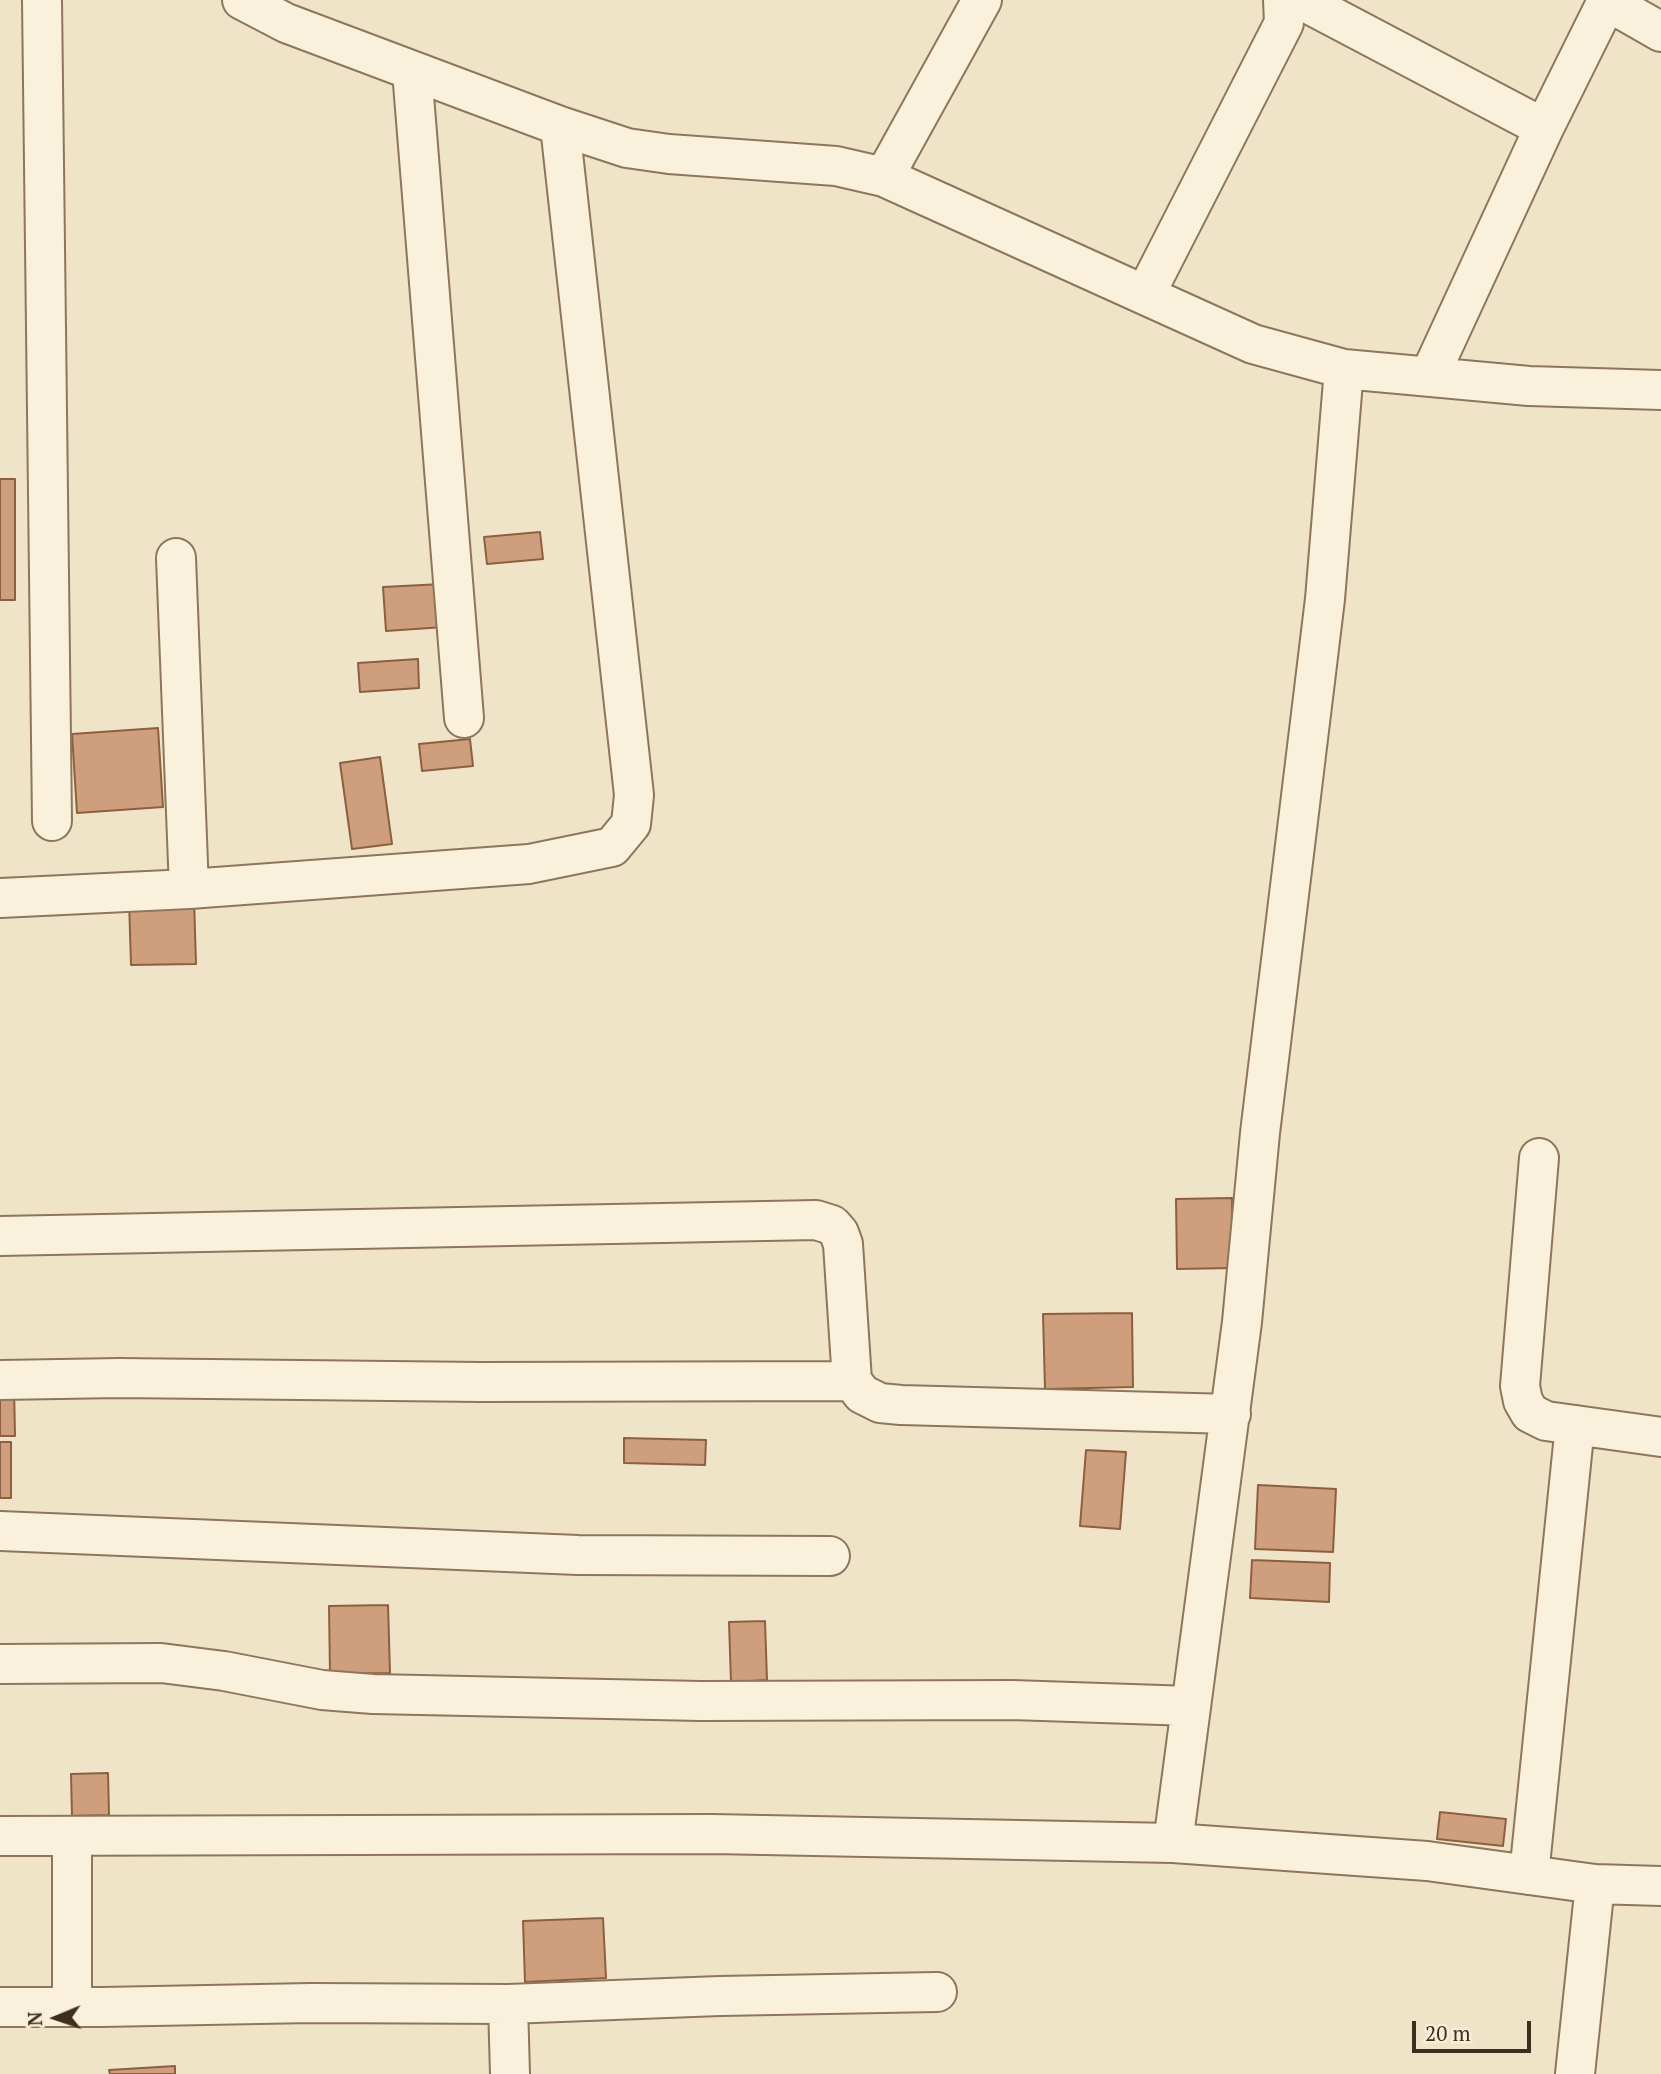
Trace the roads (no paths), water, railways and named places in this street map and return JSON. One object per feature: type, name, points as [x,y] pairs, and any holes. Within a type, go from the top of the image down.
[{"type":"street","points":[[42,0],[52,821]]},
{"type":"street","points":[[242,0],[286,23],[560,126],[628,148],[669,154],[836,166],[884,177],[1253,344],[1344,369],[1529,386],[1661,390]]},
{"type":"street","points":[[884,177],[982,0]]},
{"type":"street","points":[[1145,295],[1284,23],[1283,0]]},
{"type":"street","points":[[1301,0],[1544,128]]},
{"type":"street","points":[[1429,377],[1606,0],[1661,32]]},
{"type":"street","points":[[412,71],[464,718]]},
{"type":"street","points":[[0,898],[189,889],[530,864],[612,846],[631,824],[634,795],[560,126]]},
{"type":"street","points":[[1173,1843],[1242,1322],[1260,1133],[1325,599],[1344,369]]},
{"type":"street","points":[[176,558],[189,889]]},
{"type":"street","points":[[1539,1158],[1520,1386],[1522,1401],[1530,1413],[1546,1421],[1661,1437]]},
{"type":"street","points":[[0,1236],[816,1220],[832,1225],[843,1244],[852,1381],[862,1394],[880,1403],[1231,1414]]},
{"type":"street","points":[[0,1380],[119,1378],[481,1382],[852,1381]]},
{"type":"street","points":[[1529,1875],[1575,1425]]},
{"type":"street","points":[[0,1531],[578,1555],[830,1556]]},
{"type":"street","points":[[0,1664],[160,1663],[224,1671],[321,1690],[373,1694],[701,1702],[1012,1700],[1191,1706]]},
{"type":"street","points":[[0,1836],[712,1834],[1173,1843],[1427,1861],[1595,1884],[1661,1886]]},
{"type":"street","points":[[72,1836],[72,2007]]},
{"type":"street","points":[[1575,2074],[1595,1884]]},
{"type":"street","points":[[0,2007],[311,2003],[508,2004],[937,1992]]},
{"type":"street","points":[[508,2004],[510,2074]]}]
